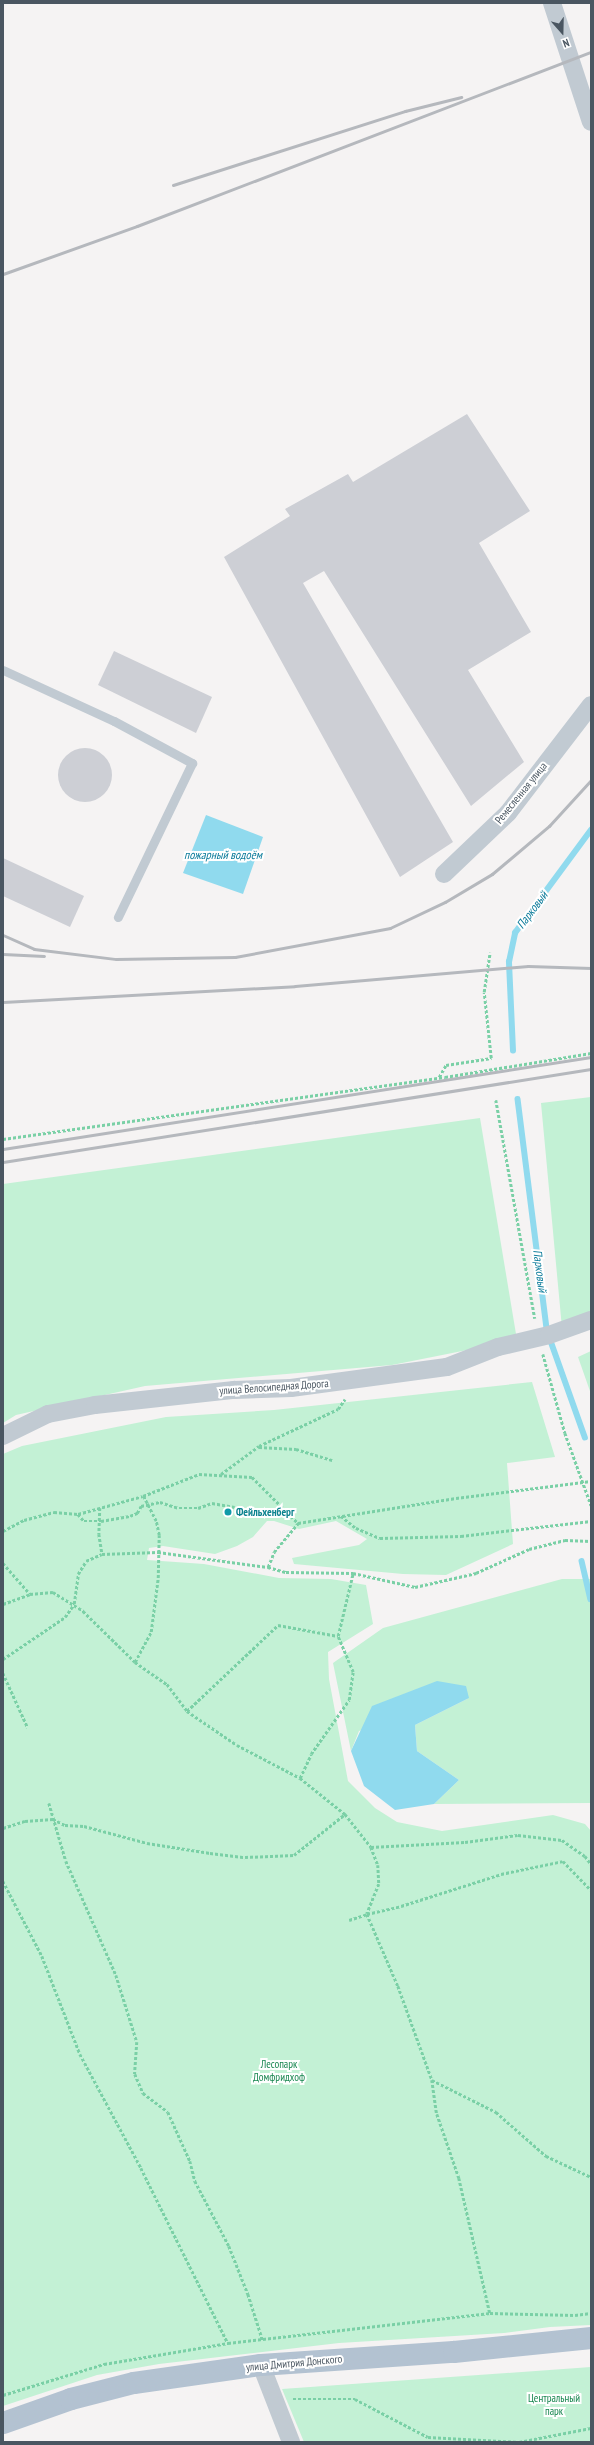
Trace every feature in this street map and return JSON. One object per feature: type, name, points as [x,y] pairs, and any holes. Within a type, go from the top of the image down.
[{"type":"main road","name":"улица Дмитрия Донского","points":[[3,2423],[71,2399],[134,2383],[261,2365],[454,2352],[591,2338]]},
{"type":"street","points":[[552,3],[591,122]]},
{"type":"street","name":"Ремесленная улица","points":[[444,874],[508,813],[591,705]]},
{"type":"street","name":"улица Велосипедная Дорога","points":[[3,1436],[48,1414],[95,1405],[234,1390],[291,1388],[447,1367],[498,1347],[544,1336],[591,1320]]},
{"type":"street","points":[[261,2365],[291,2442]]},
{"type":"lane","points":[[3,670],[114,722],[192,763],[118,917]]},
{"type":"path","points":[[446,1065],[491,1058],[484,992],[490,952]]},
{"type":"path","points":[[3,1139],[445,1077],[502,1066],[591,1053]]},
{"type":"path","points":[[439,1077],[446,1065]]},
{"type":"path","points":[[445,1077],[446,1065]]},
{"type":"path","points":[[496,1100],[565,1432],[591,1505]]},
{"type":"path","points":[[220,1475],[259,1446],[338,1409],[359,1380]]},
{"type":"path","points":[[259,1446],[296,1449],[332,1460]]},
{"type":"path","points":[[3,1531],[24,1520],[54,1512],[78,1514],[143,1496],[199,1474],[252,1477],[298,1523]]},
{"type":"path","points":[[268,1567],[274,1552],[298,1523],[340,1515],[456,1498],[591,1481]]},
{"type":"path","points":[[135,1662],[152,1625],[158,1578],[159,1535],[156,1521],[143,1496]]},
{"type":"path","points":[[78,1514],[84,1521],[130,1516],[146,1504],[160,1502],[179,1508],[198,1508],[212,1503],[235,1507]]},
{"type":"path","points":[[100,1508],[99,1534],[102,1554]]},
{"type":"path","points":[[340,1515],[356,1528],[380,1538],[461,1536],[591,1520]]},
{"type":"path","points":[[3,1659],[65,1617],[74,1604],[78,1574],[86,1561],[102,1554],[158,1552],[268,1567],[286,1572],[353,1573],[415,1587],[476,1573],[529,1549],[565,1540],[591,1541]]},
{"type":"path","points":[[3,1564],[30,1594]]},
{"type":"path","points":[[300,1778],[311,1754],[349,1700],[353,1672],[338,1636],[353,1573]]},
{"type":"path","points":[[3,1604],[30,1594],[53,1592],[74,1604],[93,1619],[135,1662],[167,1684],[188,1711],[243,1749],[300,1778],[345,1814],[371,1847],[378,1865],[379,1884],[367,1914],[398,1986],[432,2080],[437,2114],[459,2178],[490,2313]]},
{"type":"path","points":[[188,1711],[278,1625],[338,1636]]},
{"type":"path","points":[[3,1673],[28,1728]]},
{"type":"path","points":[[49,1802],[66,1861],[116,1975],[137,2042],[135,2074],[143,2093],[168,2112],[190,2161],[195,2181],[228,2246],[248,2294],[263,2341]]},
{"type":"path","points":[[3,1828],[26,1821],[53,1819],[66,1825],[84,1826],[147,1843],[245,1857],[294,1855],[345,1814]]},
{"type":"path","points":[[371,1847],[465,1842],[518,1835],[562,1840],[585,1856],[591,1864]]},
{"type":"path","points":[[349,1920],[401,1906],[501,1874],[564,1861],[591,1890]]},
{"type":"path","points":[[3,1881],[42,1956],[80,2054],[141,2168],[228,2343]]},
{"type":"path","points":[[432,2080],[496,2112],[546,2156],[591,2177]]},
{"type":"path","points":[[3,2395],[104,2364],[228,2343],[263,2341],[490,2313],[575,2315],[591,2313]]},
{"type":"path","points":[[291,2399],[355,2399],[428,2437],[519,2442],[591,2428]]},
{"type":"green space","points":[[591,1097],[591,1316],[562,1328],[541,1103]]},
{"type":"green space","points":[[480,1118],[517,1340],[392,1365],[145,1386],[16,1415],[3,1423],[3,1184]]},
{"type":"green space","points":[[591,1351],[591,1394],[578,1357]]},
{"type":"green space","name":"Лесопарк Домфридхоф","points":[[532,1382],[555,1457],[507,1463],[513,1544],[446,1575],[403,1574],[294,1564],[292,1558],[359,1545],[367,1539],[336,1521],[299,1529],[274,1521],[267,1521],[253,1537],[237,1546],[215,1554],[163,1546],[149,1548],[147,1560],[204,1564],[279,1578],[331,1579],[366,1585],[373,1624],[328,1652],[329,1679],[348,1781],[375,1808],[397,1822],[442,1831],[553,1815],[585,1824],[591,1831],[591,2325],[550,2327],[504,2333],[339,2343],[159,2364],[97,2375],[3,2406],[3,1454],[22,1446],[166,1417],[274,1410]]},
{"type":"green space","points":[[562,1579],[591,1579],[591,1803],[434,1804],[459,1780],[417,1751],[415,1725],[469,1698],[359,1731],[351,1751],[333,1663],[383,1628]]},
{"type":"green space","name":"Центральный парк","points":[[591,2367],[591,2442],[304,2442],[282,2389]]},
{"type":"water","name":"пожарный водоём","points":[[206,815],[263,837],[243,894],[183,873]]},
{"type":"water","points":[[437,1681],[466,1686],[469,1698],[415,1725],[417,1751],[459,1780],[434,1804],[395,1810],[364,1786],[351,1751],[372,1706]]},
{"type":"building","points":[[467,414],[530,511],[479,543],[531,632],[468,670],[524,762],[471,806],[324,571],[303,583],[453,842],[400,877],[224,557],[290,516],[285,509],[348,474],[353,482]]},
{"type":"building","points":[[114,651],[212,697],[196,733],[98,685]]},
{"type":"building","points":[[85,748],[95,750],[104,756],[110,765],[112,775],[110,785],[104,794],[95,800],[85,802],[75,800],[66,794],[60,785],[58,775],[60,765],[66,756],[75,750]]},
{"type":"building","points":[[3,858],[84,896],[70,927],[3,896]]},
{"type":"waterway","name":"Парковый","points":[[513,1051],[509,962],[515,933],[591,830]]},
{"type":"waterway","name":"Парковый","points":[[518,1099],[547,1330],[585,1437]]},
{"type":"waterway","name":"Парковый","points":[[582,1561],[591,1599]]},
{"type":"railway","points":[[3,274],[137,226],[591,52]]},
{"type":"railway","points":[[173,185],[405,111],[461,97]]},
{"type":"railway","points":[[3,935],[34,949],[116,959],[235,957],[390,928],[445,902],[492,874],[549,826],[591,780]]},
{"type":"railway","points":[[3,954],[44,956]]},
{"type":"railway","points":[[3,1002],[295,986],[528,966],[591,968]]},
{"type":"railway","points":[[3,1149],[591,1057]]},
{"type":"railway","points":[[3,1162],[591,1069]]},
{"type":"place","name":"Фейльхенберг","points":[[228,1512]]}]
